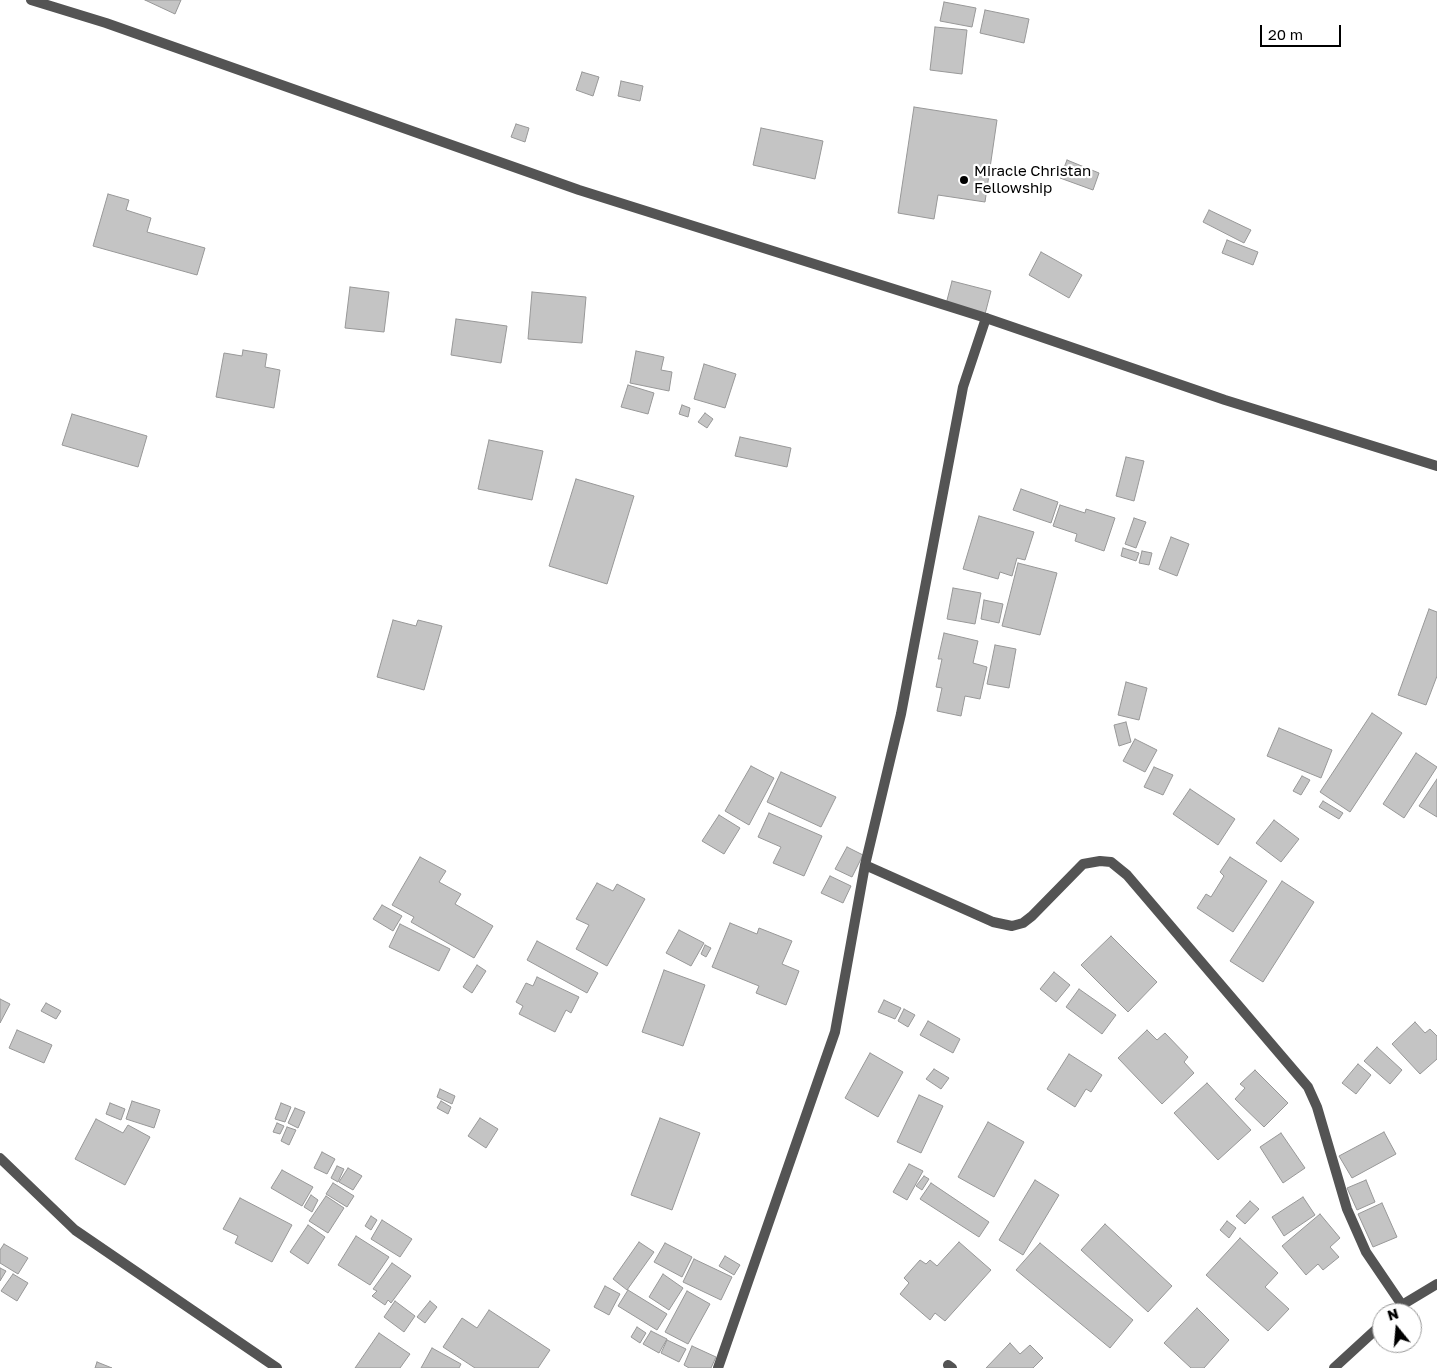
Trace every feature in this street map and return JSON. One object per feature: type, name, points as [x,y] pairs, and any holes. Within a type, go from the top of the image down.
[{"type":"street","points":[[31,0],[106,22],[579,190],[986,318],[1225,400],[1437,466]]},
{"type":"street","points":[[718,1368],[835,1032],[865,864],[901,714],[962,387],[986,318]]},
{"type":"street","points":[[865,864],[993,922],[1012,926],[1023,923],[1032,916],[1082,864],[1100,861],[1111,862],[1127,875],[1308,1087],[1317,1108],[1347,1209],[1366,1252],[1401,1303]]},
{"type":"street","points":[[0,1158],[75,1230],[277,1368]]},
{"type":"street","points":[[1405,1303],[1437,1284]]},
{"type":"street","points":[[1334,1368],[1372,1333]]},
{"type":"building","points":[[145,0],[181,0],[175,14]]},
{"type":"building","points":[[944,2],[976,8],[972,27],[940,21]]},
{"type":"building","points":[[985,10],[1029,19],[1024,43],[980,33]]},
{"type":"building","points":[[935,27],[967,30],[962,74],[930,70]]},
{"type":"building","points":[[582,72],[599,77],[593,96],[576,90]]},
{"type":"building","points":[[621,81],[643,86],[640,101],[618,96]]},
{"type":"building","points":[[914,107],[997,120],[985,202],[938,195],[934,219],[898,213]]},
{"type":"building","points":[[516,124],[529,128],[525,142],[511,137]]},
{"type":"building","points":[[761,128],[823,141],[815,179],[753,165]]},
{"type":"building","points":[[1067,160],[1099,173],[1093,190],[1060,178]]},
{"type":"building","points":[[108,194],[129,200],[126,210],[151,218],[147,232],[205,248],[197,275],[93,246]]},
{"type":"building","points":[[1209,210],[1251,230],[1244,243],[1203,222]]},
{"type":"building","points":[[1227,240],[1258,252],[1253,265],[1222,253]]},
{"type":"building","points":[[1041,252],[1082,275],[1069,298],[1029,275]]},
{"type":"building","points":[[952,281],[991,291],[984,318],[945,308]]},
{"type":"building","points":[[350,287],[389,292],[384,332],[345,328]]},
{"type":"building","points":[[532,292],[586,297],[582,343],[528,339]]},
{"type":"building","points":[[456,319],[507,326],[501,363],[451,355]]},
{"type":"building","points":[[243,350],[267,354],[265,367],[280,370],[274,408],[216,397],[224,353],[242,356]]},
{"type":"building","points":[[636,351],[664,357],[661,370],[672,372],[669,391],[630,383]]},
{"type":"building","points":[[704,364],[736,374],[725,408],[694,399]]},
{"type":"building","points":[[628,385],[654,393],[648,414],[621,407]]},
{"type":"building","points":[[682,405],[690,408],[688,417],[679,414]]},
{"type":"building","points":[[705,413],[713,419],[707,428],[698,422]]},
{"type":"building","points":[[72,414],[147,436],[138,467],[62,445]]},
{"type":"building","points":[[740,437],[791,448],[787,467],[735,456]]},
{"type":"building","points":[[489,440],[543,451],[532,500],[478,489]]},
{"type":"building","points":[[1126,457],[1144,461],[1134,501],[1116,496]]},
{"type":"building","points":[[576,479],[634,496],[607,584],[549,566]]},
{"type":"building","points":[[1021,489],[1058,502],[1051,523],[1013,510]]},
{"type":"building","points":[[1060,505],[1085,513],[1086,509],[1115,518],[1104,551],[1075,541],[1077,534],[1053,526]]},
{"type":"building","points":[[979,516],[1034,532],[1025,560],[1017,558],[1012,576],[1000,572],[998,579],[963,569]]},
{"type":"building","points":[[1134,518],[1146,522],[1136,548],[1125,544]]},
{"type":"building","points":[[1171,537],[1189,544],[1177,576],[1159,569]]},
{"type":"building","points":[[1123,548],[1139,553],[1136,561],[1121,556]]},
{"type":"building","points":[[1142,551],[1152,553],[1149,565],[1139,563]]},
{"type":"building","points":[[1018,563],[1057,573],[1040,635],[1002,626]]},
{"type":"building","points":[[953,588],[981,593],[975,624],[947,619]]},
{"type":"building","points":[[984,600],[1003,604],[999,623],[981,619]]},
{"type":"building","points":[[1429,609],[1437,612],[1437,676],[1426,705],[1398,695]]},
{"type":"building","points":[[393,620],[416,626],[418,620],[442,626],[424,690],[377,677]]},
{"type":"building","points":[[944,633],[978,641],[973,663],[987,667],[980,699],[965,696],[961,716],[937,711],[942,688],[936,687],[942,659],[938,659]]},
{"type":"building","points":[[995,645],[1016,649],[1009,688],[987,684]]},
{"type":"building","points":[[1126,682],[1147,688],[1139,720],[1118,715]]},
{"type":"building","points":[[1372,713],[1402,733],[1350,812],[1320,792]]},
{"type":"building","points":[[1126,722],[1131,742],[1119,746],[1114,725]]},
{"type":"building","points":[[1279,728],[1332,750],[1321,778],[1267,756]]},
{"type":"building","points":[[1135,739],[1157,750],[1145,772],[1123,761]]},
{"type":"building","points":[[1416,753],[1437,767],[1404,818],[1383,804]]},
{"type":"building","points":[[751,766],[774,778],[749,825],[725,811]]},
{"type":"building","points":[[1154,767],[1173,775],[1163,795],[1144,787]]},
{"type":"building","points":[[781,772],[836,797],[821,827],[767,802]]},
{"type":"building","points":[[1302,776],[1310,780],[1301,795],[1293,791]]},
{"type":"building","points":[[1437,779],[1437,817],[1419,806]]},
{"type":"building","points":[[1190,789],[1235,819],[1218,845],[1173,814]]},
{"type":"building","points":[[1323,801],[1343,813],[1339,819],[1319,807]]},
{"type":"building","points":[[769,813],[822,836],[804,876],[773,863],[781,847],[758,837]]},
{"type":"building","points":[[719,815],[740,828],[724,854],[702,841]]},
{"type":"building","points":[[1274,820],[1299,839],[1281,862],[1256,843]]},
{"type":"building","points":[[847,847],[863,855],[852,877],[835,869]]},
{"type":"building","points":[[420,857],[446,871],[439,882],[461,894],[455,904],[493,926],[474,958],[411,922],[414,917],[392,905]]},
{"type":"building","points":[[1230,857],[1267,881],[1233,932],[1197,908],[1206,894],[1211,897],[1224,876],[1220,872]]},
{"type":"building","points":[[830,876],[851,886],[843,903],[821,893]]},
{"type":"building","points":[[1282,881],[1314,902],[1263,982],[1230,961]]},
{"type":"building","points":[[597,883],[613,891],[617,884],[645,899],[607,966],[576,949],[589,925],[576,919]]},
{"type":"building","points":[[382,905],[402,916],[393,931],[373,919]]},
{"type":"building","points":[[730,923],[757,934],[759,928],[792,941],[782,964],[799,971],[786,1005],[756,993],[759,986],[712,967]]},
{"type":"building","points":[[400,924],[450,949],[439,971],[389,947]]},
{"type":"building","points":[[679,930],[704,943],[691,966],[666,953]]},
{"type":"building","points":[[1111,936],[1157,982],[1128,1012],[1081,965]]},
{"type":"building","points":[[537,941],[598,973],[587,993],[527,960]]},
{"type":"building","points":[[705,945],[711,948],[706,957],[701,954]]},
{"type":"building","points":[[477,965],[486,971],[472,993],[463,987]]},
{"type":"building","points":[[664,970],[705,985],[683,1046],[642,1032]]},
{"type":"building","points":[[1054,972],[1070,985],[1056,1002],[1040,989]]},
{"type":"building","points":[[537,977],[579,997],[571,1013],[566,1010],[555,1032],[519,1014],[523,1006],[516,1002],[526,983],[533,986]]},
{"type":"building","points":[[1079,989],[1116,1015],[1102,1034],[1066,1007]]},
{"type":"building","points":[[0,999],[10,1004],[0,1023]]},
{"type":"building","points":[[884,1000],[901,1008],[895,1019],[878,1012]]},
{"type":"building","points":[[46,1003],[61,1011],[56,1019],[41,1011]]},
{"type":"building","points":[[904,1009],[915,1015],[908,1027],[898,1021]]},
{"type":"building","points":[[928,1021],[960,1039],[953,1053],[920,1035]]},
{"type":"building","points":[[1415,1022],[1425,1033],[1430,1029],[1437,1036],[1437,1059],[1420,1074],[1392,1044]]},
{"type":"building","points":[[17,1030],[52,1045],[44,1063],[9,1048]]},
{"type":"building","points":[[1147,1030],[1157,1040],[1165,1033],[1188,1057],[1184,1062],[1194,1073],[1162,1104],[1118,1058]]},
{"type":"building","points":[[1377,1047],[1402,1070],[1390,1084],[1364,1061]]},
{"type":"building","points":[[870,1053],[903,1072],[878,1117],[845,1098]]},
{"type":"building","points":[[1069,1054],[1102,1075],[1091,1092],[1086,1089],[1075,1107],[1047,1089]]},
{"type":"building","points":[[1358,1064],[1371,1075],[1356,1094],[1342,1083]]},
{"type":"building","points":[[934,1069],[949,1078],[941,1089],[926,1079]]},
{"type":"building","points":[[1255,1070],[1288,1103],[1264,1127],[1235,1099],[1245,1088],[1240,1084]]},
{"type":"building","points":[[1207,1083],[1251,1130],[1218,1160],[1174,1113]]},
{"type":"building","points":[[440,1089],[455,1096],[452,1104],[437,1097]]},
{"type":"building","points":[[919,1095],[943,1106],[921,1153],[897,1142]]},
{"type":"building","points":[[132,1101],[160,1110],[154,1128],[126,1119]]},
{"type":"building","points":[[441,1101],[451,1107],[448,1114],[437,1108]]},
{"type":"building","points":[[110,1103],[125,1109],[121,1120],[106,1114]]},
{"type":"building","points":[[281,1103],[291,1107],[285,1122],[275,1119]]},
{"type":"building","points":[[295,1108],[305,1112],[298,1128],[288,1123]]},
{"type":"building","points":[[480,1118],[498,1129],[486,1148],[468,1136]]},
{"type":"building","points":[[660,1118],[700,1133],[672,1210],[631,1195]]},
{"type":"building","points":[[96,1119],[123,1133],[128,1125],[150,1137],[125,1185],[75,1159]]},
{"type":"building","points":[[988,1122],[1024,1142],[994,1197],[958,1177]]},
{"type":"building","points":[[277,1123],[284,1126],[280,1134],[273,1132]]},
{"type":"building","points":[[287,1127],[296,1130],[289,1145],[281,1141]]},
{"type":"building","points":[[1384,1132],[1396,1154],[1352,1178],[1339,1156]]},
{"type":"building","points":[[1281,1133],[1305,1168],[1283,1183],[1260,1147]]},
{"type":"building","points":[[322,1152],[335,1159],[327,1174],[314,1168]]},
{"type":"building","points":[[909,1164],[923,1171],[907,1200],[893,1192]]},
{"type":"building","points":[[337,1166],[344,1169],[338,1182],[331,1178]]},
{"type":"building","points":[[348,1168],[362,1176],[353,1190],[339,1182]]},
{"type":"building","points":[[282,1170],[313,1187],[302,1206],[271,1188]]},
{"type":"building","points":[[924,1176],[929,1179],[922,1190],[916,1186]]},
{"type":"building","points":[[1035,1180],[1059,1195],[1023,1255],[999,1240]]},
{"type":"building","points":[[1366,1180],[1375,1202],[1357,1210],[1347,1188]]},
{"type":"building","points":[[333,1183],[354,1196],[347,1207],[326,1194]]},
{"type":"building","points":[[931,1183],[989,1222],[979,1237],[920,1199]]},
{"type":"building","points":[[311,1195],[318,1200],[312,1212],[304,1207]]},
{"type":"building","points":[[326,1196],[344,1208],[328,1233],[309,1221]]},
{"type":"building","points":[[1303,1197],[1315,1215],[1284,1236],[1272,1217]]},
{"type":"building","points":[[240,1198],[292,1225],[272,1262],[235,1243],[238,1236],[223,1229]]},
{"type":"building","points":[[1250,1201],[1259,1209],[1245,1224],[1236,1216]]},
{"type":"building","points":[[1382,1203],[1397,1237],[1373,1247],[1358,1214]]},
{"type":"building","points":[[1320,1214],[1340,1238],[1330,1247],[1339,1257],[1323,1270],[1318,1264],[1306,1275],[1282,1246]]},
{"type":"building","points":[[371,1216],[377,1220],[371,1230],[365,1226]]},
{"type":"building","points":[[382,1220],[412,1239],[400,1257],[371,1239]]},
{"type":"building","points":[[1227,1221],[1236,1228],[1229,1238],[1220,1230]]},
{"type":"building","points":[[1105,1224],[1172,1286],[1148,1312],[1081,1250]]},
{"type":"building","points":[[308,1225],[325,1237],[308,1264],[290,1252]]},
{"type":"building","points":[[356,1236],[389,1257],[370,1285],[338,1265]]},
{"type":"building","points":[[1240,1238],[1278,1273],[1265,1287],[1289,1309],[1268,1331],[1206,1275]]},
{"type":"building","points":[[639,1242],[654,1252],[627,1290],[613,1279]]},
{"type":"building","points":[[959,1242],[991,1270],[945,1321],[935,1313],[930,1320],[900,1294],[909,1283],[904,1278],[920,1260],[926,1264],[930,1260],[937,1266]]},
{"type":"building","points":[[665,1243],[692,1257],[682,1277],[654,1262]]},
{"type":"building","points":[[1040,1243],[1133,1320],[1110,1348],[1016,1270]]},
{"type":"building","points":[[4,1244],[28,1258],[18,1274],[0,1263],[0,1250]]},
{"type":"building","points":[[725,1256],[740,1265],[734,1275],[719,1266]]},
{"type":"building","points":[[694,1259],[732,1277],[721,1300],[683,1282]]},
{"type":"building","points":[[392,1263],[411,1276],[391,1303],[388,1300],[385,1305],[372,1296],[377,1291],[373,1289]]},
{"type":"building","points":[[0,1268],[6,1271],[0,1281]]},
{"type":"building","points":[[13,1274],[28,1283],[17,1301],[1,1291]]},
{"type":"building","points":[[663,1274],[683,1288],[669,1310],[649,1297]]},
{"type":"building","points":[[605,1286],[620,1294],[609,1315],[594,1307]]},
{"type":"building","points":[[628,1290],[667,1314],[657,1330],[618,1306]]},
{"type":"building","points":[[687,1291],[710,1304],[688,1344],[665,1332]]},
{"type":"building","points":[[395,1301],[415,1316],[404,1332],[384,1317]]},
{"type":"building","points":[[430,1301],[437,1307],[425,1323],[417,1317]]},
{"type":"building","points":[[1197,1308],[1229,1340],[1204,1368],[1191,1368],[1164,1343]]},
{"type":"building","points":[[489,1310],[550,1350],[538,1368],[475,1368],[443,1347],[462,1318],[477,1328]]},
{"type":"building","points":[[637,1327],[646,1333],[640,1343],[631,1337]]},
{"type":"building","points":[[651,1331],[667,1339],[659,1353],[643,1344]]},
{"type":"building","points":[[379,1333],[410,1354],[400,1368],[355,1368]]},
{"type":"building","points":[[667,1340],[686,1349],[679,1362],[661,1353]]},
{"type":"building","points":[[1010,1343],[1020,1354],[1030,1345],[1043,1358],[1033,1368],[986,1368]]},
{"type":"building","points":[[692,1346],[716,1357],[711,1368],[689,1368],[684,1365]]},
{"type":"building","points":[[432,1348],[461,1364],[459,1368],[421,1368]]},
{"type":"building","points":[[97,1362],[112,1368],[95,1368]]},
{"type":"place","name":"Miracle Christan Fellowship","points":[[964,180]]}]
